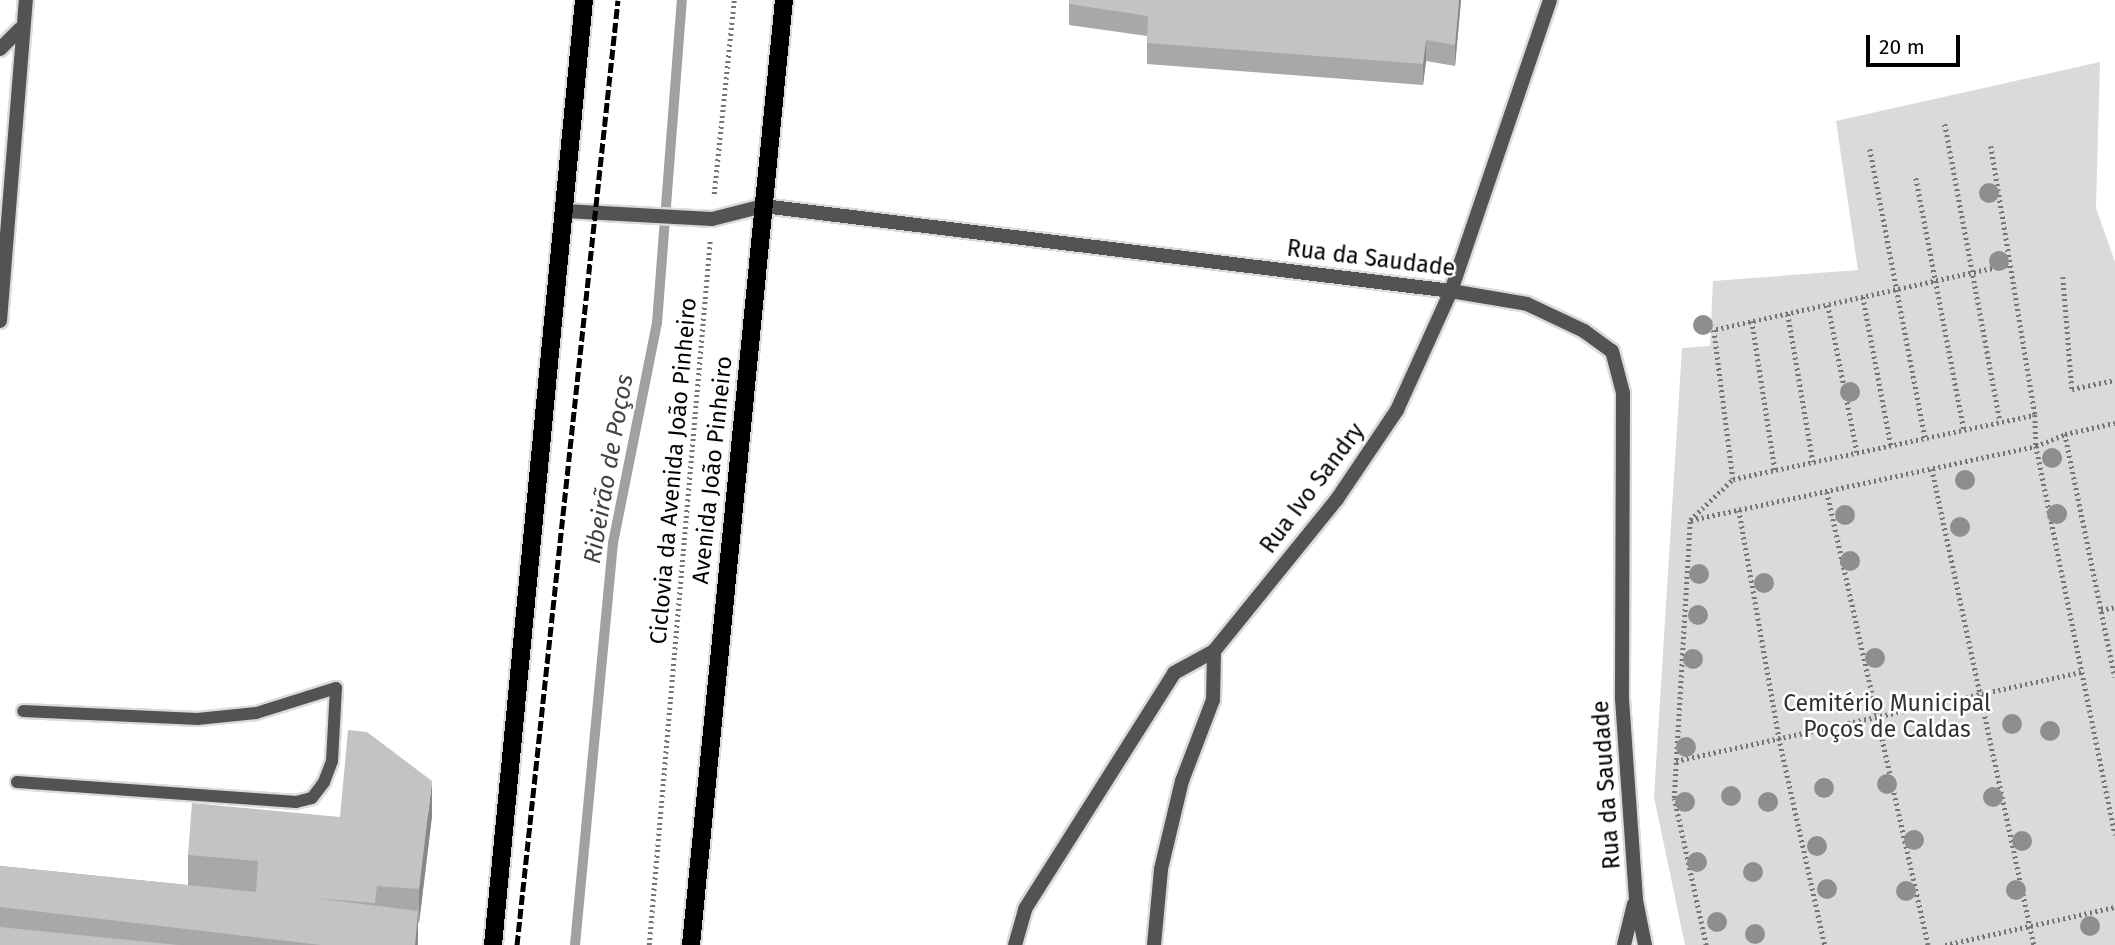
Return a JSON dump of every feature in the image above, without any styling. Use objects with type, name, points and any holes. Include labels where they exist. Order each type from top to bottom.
[{"type":"main road","points":[[493,945],[584,0]]},
{"type":"main road","name":"Avenida João Pinheiro","points":[[691,945],[784,0]]},
{"type":"street","points":[[0,321],[20,29],[26,0]]},
{"type":"street","name":"Rua Ivo Sandry","points":[[1015,945],[1025,909],[1174,673],[1214,651],[1337,499],[1397,410],[1451,290],[1549,0]]},
{"type":"street","points":[[0,49],[20,29]]},
{"type":"street","name":"Rua da Saudade","points":[[565,211],[712,219],[763,206],[1451,290],[1527,304],[1584,331],[1612,351],[1623,393],[1622,699],[1636,900],[1645,945]]},
{"type":"street","points":[[1154,945],[1161,869],[1182,781],[1213,699],[1214,651]]},
{"type":"street","name":"Rua da Saudade","points":[[1624,945],[1636,900]]},
{"type":"lane","points":[[16,782],[296,802],[312,798],[324,782],[331,761],[336,688],[256,713],[197,719],[23,711]]},
{"type":"path","name":"Ciclovia da Avenida João Pinheiro","points":[[649,945],[712,219],[734,0]]},
{"type":"path","points":[[1944,124],[2000,421]]},
{"type":"path","points":[[1992,146],[2008,265],[2035,415],[2036,446],[2115,835]]},
{"type":"path","points":[[1870,149],[1899,289],[1925,438]]},
{"type":"path","points":[[1916,178],[1938,280],[1964,429]]},
{"type":"path","points":[[1732,479],[1714,330],[2008,265]]},
{"type":"path","points":[[2063,277],[2072,388],[2115,380]]},
{"type":"path","points":[[1863,297],[1891,445]]},
{"type":"path","points":[[1828,305],[1857,452]]},
{"type":"path","points":[[1788,314],[1813,462]]},
{"type":"path","points":[[1752,321],[1775,470]]},
{"type":"path","points":[[1706,945],[1674,798],[1690,520],[1732,479],[2035,415]]},
{"type":"path","points":[[1690,520],[2036,446],[2065,434],[2115,423]]},
{"type":"path","points":[[2065,434],[2115,677]]},
{"type":"path","points":[[1932,469],[2034,945]]},
{"type":"path","points":[[1827,492],[1875,717],[1928,945]]},
{"type":"path","points":[[1739,510],[1779,738],[1825,945]]},
{"type":"path","points":[[2101,610],[2115,607]]},
{"type":"path","points":[[1676,761],[2081,672]]},
{"type":"path","points":[[1945,945],[2115,907]]},
{"type":"green space","name":"Cemitério Municipal Poços de Caldas","points":[[2100,62],[2096,208],[2115,262],[2115,945],[1685,945],[1654,797],[1682,348],[1710,346],[1713,281],[1858,270],[1836,121]]},
{"type":"building","points":[[1069,0],[1459,0],[1455,45],[1426,40],[1423,64],[1147,43],[1148,16],[1069,4]]},
{"type":"building","points":[[348,730],[367,732],[432,781],[419,889],[377,886],[375,903],[314,898],[418,911],[415,945],[321,945],[0,907],[0,866],[256,892],[258,861],[188,855],[192,803],[340,817]]},
{"type":"building","points":[[0,927],[178,945],[0,945]]},
{"type":"waterway","name":"Ribeirão de Poços","points":[[575,945],[613,543],[657,323],[682,0]]},
{"type":"railway","points":[[517,945],[618,0]]}]
